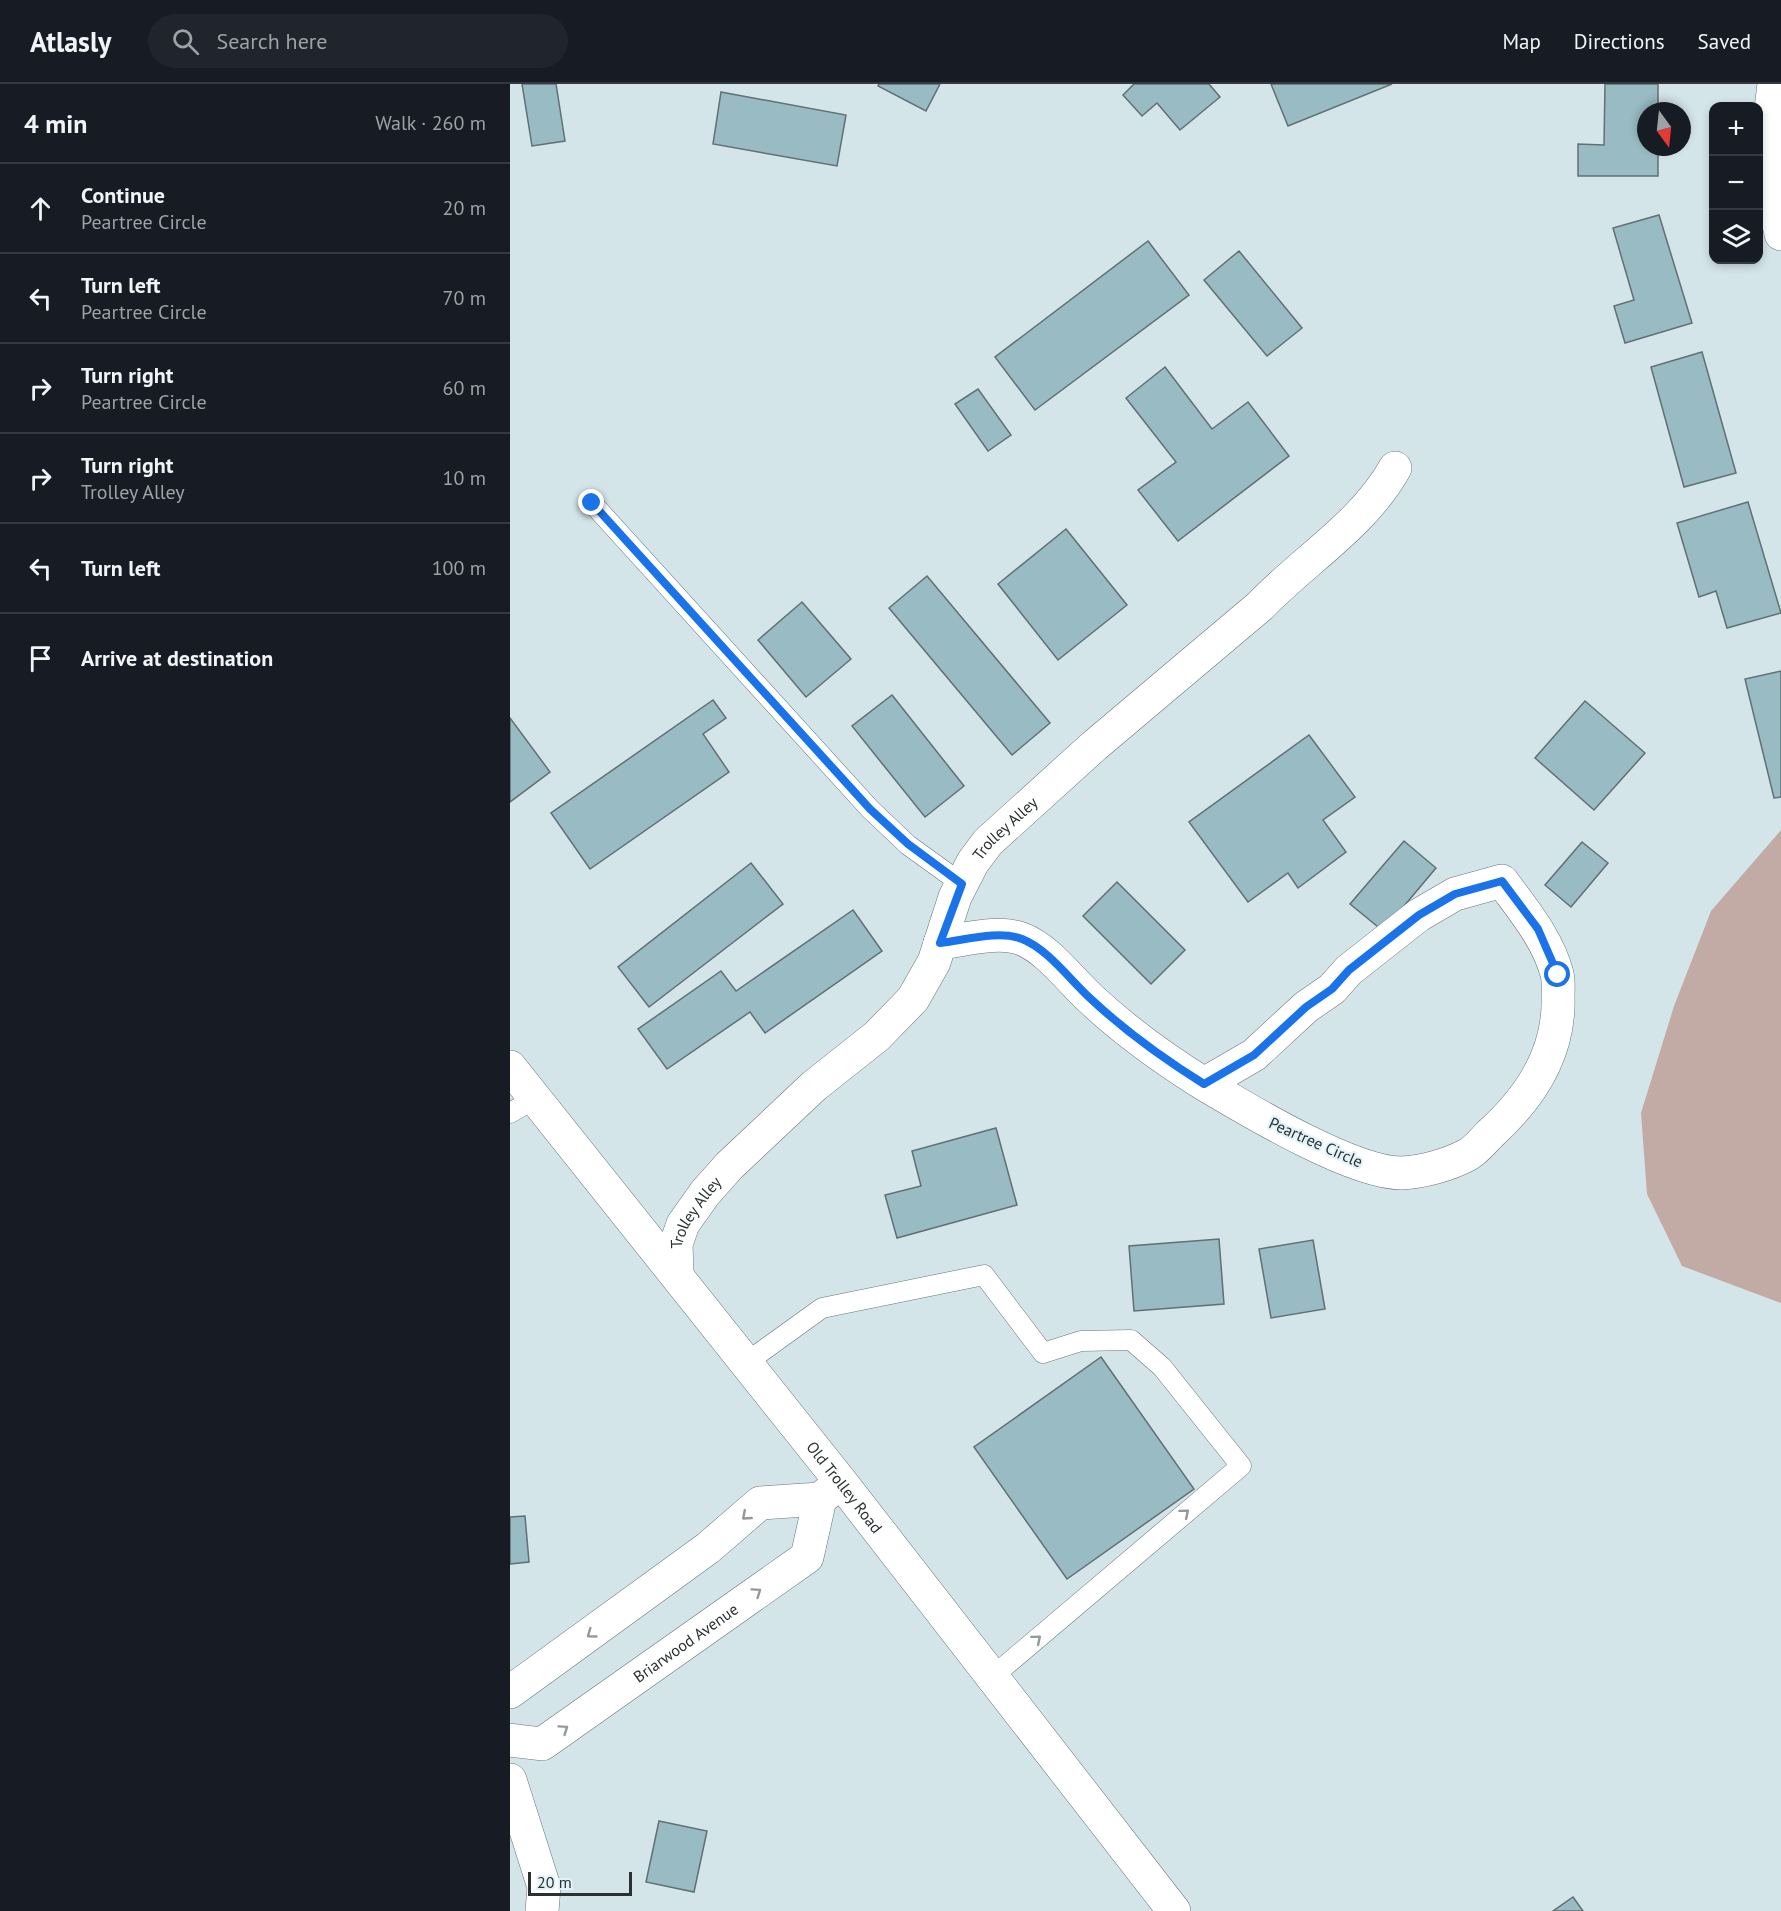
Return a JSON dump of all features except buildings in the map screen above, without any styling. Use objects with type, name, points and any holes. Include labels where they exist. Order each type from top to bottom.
[{"type":"street","points":[[1774,84],[1765,160],[1781,234]]},
{"type":"street","name":"Trolley Alley","points":[[677,1273],[676,1244],[683,1224],[705,1193],[729,1166],[814,1086],[877,1036],[913,999],[934,962],[962,884],[973,862],[1004,825],[1324,548],[1367,507],[1384,487],[1395,468]]},
{"type":"street","name":"Peartree Circle","points":[[940,943],[1007,935],[1024,939],[1062,968],[1089,997],[1124,1028],[1204,1084],[1272,1123],[1342,1156],[1400,1173],[1433,1168],[1468,1155],[1511,1115],[1544,1066],[1555,1038],[1558,975],[1538,929],[1502,881],[1455,894],[1419,915],[1349,970],[1332,989],[1306,1007],[1254,1055],[1204,1084]]},
{"type":"street","name":"Old Trolley Road","points":[[510,1067],[522,1106],[677,1273],[747,1362],[831,1491],[992,1677],[1174,1911]]},
{"type":"street","points":[[510,1692],[708,1548],[760,1503],[831,1491]]},
{"type":"street","name":"Briarwood Avenue","points":[[510,1740],[542,1744],[807,1557],[831,1491]]},
{"type":"street","points":[[510,1780],[544,1887],[542,1911]]},
{"type":"lane","points":[[592,503],[870,809],[908,844],[962,884]]},
{"type":"lane","points":[[747,1362],[822,1308],[984,1275],[1043,1353],[1081,1341],[1131,1340],[1162,1366],[1241,1466],[992,1677]]},
{"type":"shaded area","points":[[1781,830],[1781,1303],[1682,1266],[1647,1194],[1641,1113],[1674,1006],[1711,911]]},
{"type":"route","points":[[592,503],[870,809],[908,844],[962,884],[955,897],[940,943],[1007,935],[1024,939],[1062,968],[1089,997],[1124,1028],[1204,1084],[1254,1055],[1306,1007],[1332,989],[1349,970],[1419,915],[1455,894],[1502,881],[1538,929],[1558,975]]}]
